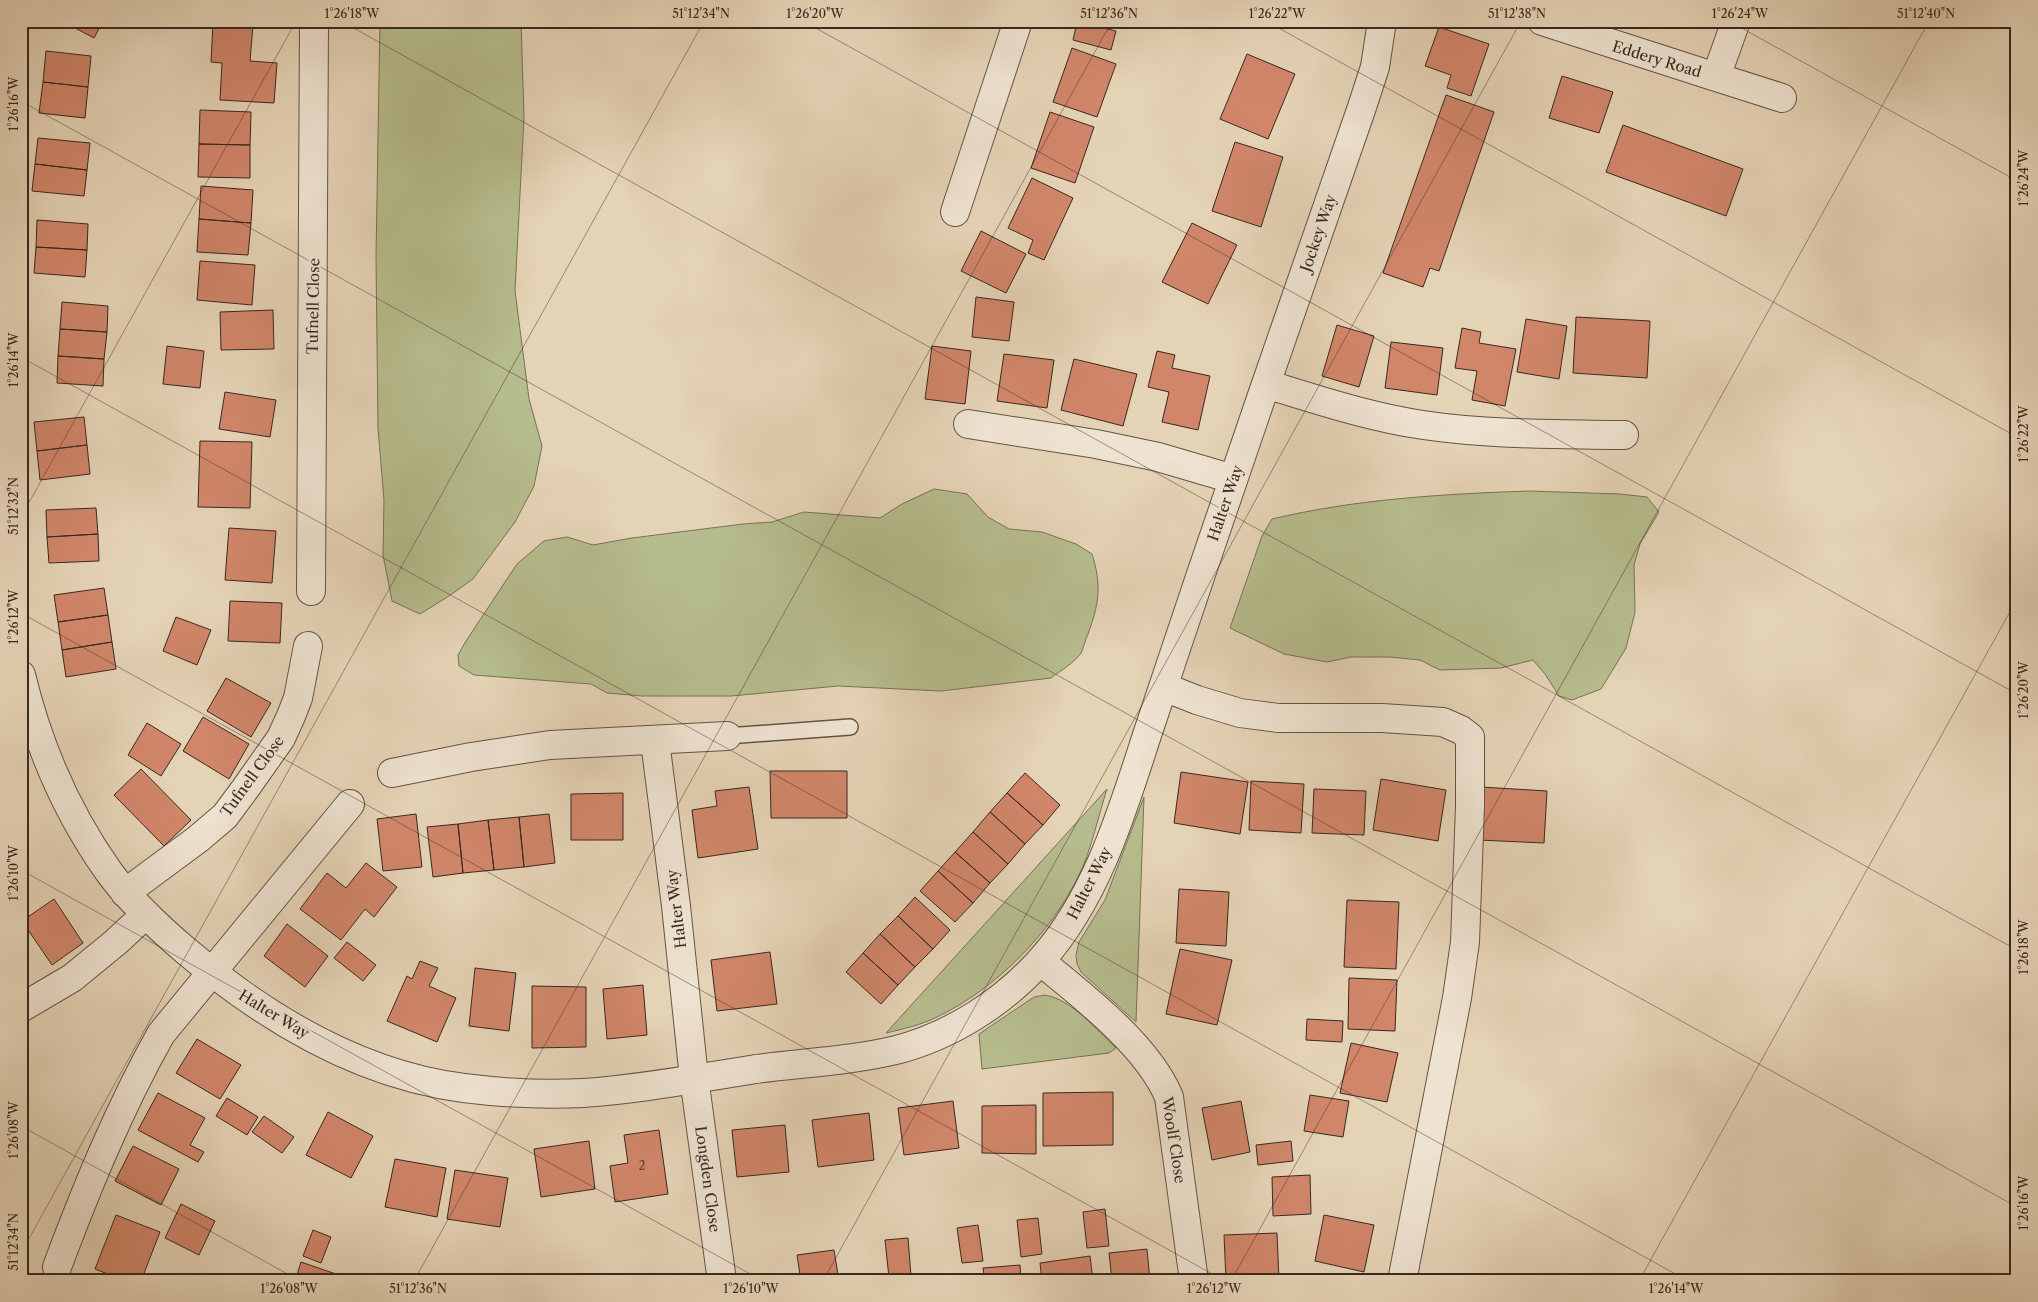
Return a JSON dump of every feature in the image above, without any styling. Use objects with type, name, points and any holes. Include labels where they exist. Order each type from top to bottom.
[{"type":"street","name":"Tufnell Close","points":[[311,591],[314,21]]},
{"type":"street","points":[[955,212],[1018,21]]},
{"type":"street","name":"Jockey Way","points":[[1245,443],[1375,67],[1382,21]]},
{"type":"street","name":"Eddery Road","points":[[1542,21],[1782,98]]},
{"type":"street","name":"Eddery Road","points":[[1716,77],[1736,21]]},
{"type":"street","points":[[1266,384],[1387,419],[1424,425],[1531,434],[1624,435]]},
{"type":"street","points":[[968,424],[1096,444],[1149,455],[1233,479]]},
{"type":"street","name":"Halter Way","points":[[21,675],[28,703],[44,750],[65,798],[87,838],[111,875],[125,892],[166,934],[212,973],[259,1008],[297,1030],[360,1060],[415,1078],[457,1087],[541,1094],[584,1093],[835,1060],[896,1050],[925,1040],[969,1019],[1018,982],[1040,961],[1075,916],[1109,844],[1164,687],[1245,443]]},
{"type":"street","name":"Tufnell Close","points":[[125,892],[225,816],[281,738],[298,698],[308,646]]},
{"type":"street","points":[[1164,687],[1197,700],[1240,713],[1278,718],[1382,718],[1443,722],[1461,730],[1470,738],[1470,806],[1465,942],[1457,998],[1402,1281]]},
{"type":"street","points":[[392,772],[471,756],[550,745],[726,736]]},
{"type":"street","name":"Halter Way","points":[[655,741],[676,906],[694,1078]]},
{"type":"street","points":[[57,1267],[87,1187],[142,1069],[162,1034],[350,804]]},
{"type":"street","points":[[21,1008],[72,978],[116,942],[146,914]]},
{"type":"street","name":"Woolf Close","points":[[1040,961],[1150,1061],[1162,1079],[1169,1097],[1194,1281]]},
{"type":"street","name":"Longden Close","points":[[694,1078],[722,1281]]},
{"type":"lane","points":[[726,736],[850,726]]},
{"type":"green space","points":[[380,21],[521,21],[524,117],[515,291],[529,399],[542,446],[534,486],[515,522],[473,579],[420,614],[392,601],[383,555],[384,500],[378,428],[376,257]]},
{"type":"green space","points":[[934,489],[967,494],[988,517],[1009,529],[1042,532],[1076,544],[1092,554],[1097,575],[1098,594],[1092,623],[1081,653],[1051,678],[941,691],[838,686],[731,696],[642,696],[607,693],[591,684],[474,675],[459,666],[458,655],[517,564],[544,541],[567,537],[593,545],[632,538],[772,522],[804,512],[880,518],[902,504]]},
{"type":"green space","points":[[1529,491],[1620,494],[1647,497],[1659,512],[1640,544],[1634,565],[1635,612],[1626,648],[1601,689],[1572,700],[1559,696],[1545,674],[1533,660],[1501,668],[1440,670],[1420,660],[1390,657],[1351,657],[1327,662],[1284,654],[1230,628],[1262,536],[1272,519],[1368,502],[1432,496]]},
{"type":"green space","points":[[1107,789],[1080,873],[1054,916],[1020,957],[1001,975],[959,1005],[925,1022],[886,1033]]},
{"type":"green space","points":[[1144,797],[1136,1022],[1081,972],[1077,964],[1076,955],[1079,942],[1105,900]]},
{"type":"green space","points":[[1045,995],[1055,998],[1074,1009],[1116,1048],[1109,1053],[982,1069],[979,1034],[1034,997]]},
{"type":"building","points":[[62,21],[103,21],[94,38]]},
{"type":"building","points":[[1077,22],[1116,31],[1111,50],[1073,40]]},
{"type":"building","points":[[213,23],[253,25],[250,61],[277,63],[274,103],[220,100],[222,63],[211,62]]},
{"type":"building","points":[[1439,27],[1489,44],[1471,96],[1447,88],[1451,75],[1425,66]]},
{"type":"building","points":[[1072,48],[1116,64],[1097,117],[1053,102]]},
{"type":"building","points":[[46,51],[91,56],[88,87],[43,82]]},
{"type":"building","points":[[1247,54],[1295,74],[1268,139],[1220,119]]},
{"type":"building","points":[[1562,76],[1613,92],[1599,133],[1549,118]]},
{"type":"building","points":[[43,82],[88,87],[85,118],[39,113]]},
{"type":"building","points":[[1446,95],[1494,112],[1439,271],[1430,268],[1423,287],[1383,273]]},
{"type":"building","points":[[200,110],[251,112],[250,145],[199,144]]},
{"type":"building","points":[[1050,112],[1094,127],[1075,183],[1031,168]]},
{"type":"building","points":[[1623,125],[1743,169],[1726,216],[1606,172]]},
{"type":"building","points":[[38,138],[90,143],[87,170],[35,164]]},
{"type":"building","points":[[1235,142],[1283,157],[1261,227],[1212,211]]},
{"type":"building","points":[[199,144],[250,145],[250,178],[198,177]]},
{"type":"building","points":[[35,164],[87,170],[84,196],[32,191]]},
{"type":"building","points":[[1032,178],[1073,198],[1044,260],[1028,253],[1033,240],[1008,228]]},
{"type":"building","points":[[201,186],[253,190],[251,223],[199,219]]},
{"type":"building","points":[[199,219],[251,223],[248,255],[197,252]]},
{"type":"building","points":[[37,220],[88,224],[87,250],[36,247]]},
{"type":"building","points":[[1192,223],[1237,245],[1208,304],[1162,282]]},
{"type":"building","points":[[981,231],[1026,254],[1006,293],[961,271]]},
{"type":"building","points":[[36,247],[87,250],[85,277],[34,273]]},
{"type":"building","points":[[200,261],[255,265],[252,305],[197,300]]},
{"type":"building","points":[[976,297],[1014,302],[1009,341],[972,337]]},
{"type":"building","points":[[62,302],[108,306],[107,332],[60,329]]},
{"type":"building","points":[[273,310],[274,349],[221,350],[220,312]]},
{"type":"building","points":[[1576,317],[1650,321],[1647,378],[1573,373]]},
{"type":"building","points":[[1526,319],[1567,326],[1559,379],[1517,372]]},
{"type":"building","points":[[1337,325],[1374,336],[1359,387],[1322,376]]},
{"type":"building","points":[[1462,328],[1481,332],[1479,343],[1516,349],[1505,406],[1472,400],[1477,371],[1455,368]]},
{"type":"building","points":[[60,329],[107,332],[104,359],[58,356]]},
{"type":"building","points":[[1391,342],[1443,348],[1437,395],[1385,388]]},
{"type":"building","points":[[167,346],[204,351],[200,388],[163,384]]},
{"type":"building","points":[[932,346],[971,351],[965,404],[925,399]]},
{"type":"building","points":[[1157,351],[1175,355],[1172,368],[1210,376],[1198,430],[1162,422],[1169,392],[1148,387]]},
{"type":"building","points":[[1004,354],[1054,360],[1047,408],[997,401]]},
{"type":"building","points":[[58,356],[104,359],[103,386],[57,383]]},
{"type":"building","points":[[1074,359],[1137,374],[1123,426],[1061,410]]},
{"type":"building","points":[[225,392],[276,400],[270,437],[219,429]]},
{"type":"building","points":[[84,417],[87,445],[37,451],[34,422]]},
{"type":"building","points":[[200,441],[252,442],[250,508],[198,507]]},
{"type":"building","points":[[87,445],[90,474],[40,480],[37,451]]},
{"type":"building","points":[[96,508],[98,534],[47,537],[46,510]]},
{"type":"building","points":[[229,528],[276,531],[272,583],[225,580]]},
{"type":"building","points":[[98,534],[99,561],[49,563],[47,537]]},
{"type":"building","points":[[104,588],[108,615],[58,622],[54,595]]},
{"type":"building","points":[[230,601],[282,603],[280,643],[228,641]]},
{"type":"building","points":[[108,615],[112,642],[62,650],[58,622]]},
{"type":"building","points":[[176,617],[211,630],[197,665],[163,651]]},
{"type":"building","points":[[112,642],[116,669],[66,677],[62,650]]},
{"type":"building","points":[[226,678],[271,703],[251,737],[207,711]]},
{"type":"building","points":[[203,717],[249,744],[229,779],[183,751]]},
{"type":"building","points":[[147,723],[181,744],[161,776],[128,755]]},
{"type":"building","points":[[141,769],[191,820],[164,846],[114,795]]},
{"type":"building","points":[[770,771],[847,771],[847,818],[771,818]]},
{"type":"building","points":[[1181,772],[1248,782],[1240,834],[1174,823]]},
{"type":"building","points":[[1025,773],[1060,805],[1043,825],[1007,793]]},
{"type":"building","points":[[1381,779],[1446,790],[1438,841],[1373,830]]},
{"type":"building","points":[[1251,781],[1304,784],[1301,833],[1249,830]]},
{"type":"building","points":[[749,787],[758,849],[698,858],[692,810],[717,806],[715,791]]},
{"type":"building","points":[[1481,787],[1547,791],[1544,843],[1478,840]]},
{"type":"building","points":[[1314,789],[1366,791],[1364,835],[1312,833]]},
{"type":"building","points":[[623,793],[623,840],[571,840],[571,794]]},
{"type":"building","points":[[1007,793],[1043,825],[1025,844],[990,812]]},
{"type":"building","points":[[990,812],[1025,844],[1008,864],[973,832]]},
{"type":"building","points":[[416,814],[422,867],[383,871],[377,819]]},
{"type":"building","points":[[549,814],[555,863],[524,867],[519,817]]},
{"type":"building","points":[[519,817],[524,867],[494,870],[488,820]]},
{"type":"building","points":[[488,820],[494,870],[463,873],[458,824]]},
{"type":"building","points":[[458,824],[463,873],[433,877],[427,827]]},
{"type":"building","points":[[973,832],[1008,864],[990,883],[955,852]]},
{"type":"building","points":[[955,852],[990,883],[973,903],[938,871]]},
{"type":"building","points":[[366,863],[397,887],[374,917],[365,909],[341,940],[300,909],[327,873],[346,888]]},
{"type":"building","points":[[938,871],[973,903],[955,922],[920,891]]},
{"type":"building","points":[[1179,889],[1229,892],[1226,946],[1176,943]]},
{"type":"building","points":[[915,897],[950,930],[933,949],[898,916]]},
{"type":"building","points":[[54,899],[83,943],[52,965],[22,921]]},
{"type":"building","points":[[1347,900],[1399,902],[1396,969],[1344,967]]},
{"type":"building","points":[[898,916],[933,949],[915,967],[880,934]]},
{"type":"building","points":[[287,924],[328,956],[305,987],[264,956]]},
{"type":"building","points":[[880,934],[915,967],[898,985],[863,953]]},
{"type":"building","points":[[347,942],[376,965],[363,981],[334,958]]},
{"type":"building","points":[[1180,949],[1232,960],[1217,1025],[1166,1014]]},
{"type":"building","points":[[770,952],[777,1004],[717,1011],[711,960]]},
{"type":"building","points":[[863,953],[898,985],[881,1004],[846,972]]},
{"type":"building","points":[[420,961],[438,968],[429,986],[456,998],[437,1042],[387,1021],[407,976],[412,979]]},
{"type":"building","points":[[475,968],[516,973],[509,1031],[469,1026]]},
{"type":"building","points":[[1349,978],[1397,980],[1395,1031],[1348,1029]]},
{"type":"building","points":[[643,985],[647,1035],[607,1039],[603,989]]},
{"type":"building","points":[[532,986],[586,987],[586,1047],[532,1048]]},
{"type":"building","points":[[1307,1019],[1343,1021],[1342,1042],[1306,1040]]},
{"type":"building","points":[[197,1039],[241,1065],[220,1099],[176,1073]]},
{"type":"building","points":[[1351,1043],[1398,1053],[1387,1102],[1340,1093]]},
{"type":"building","points":[[1113,1092],[1113,1145],[1043,1146],[1043,1093]]},
{"type":"building","points":[[158,1093],[205,1118],[190,1145],[204,1152],[198,1162],[138,1130]]},
{"type":"building","points":[[1310,1095],[1349,1101],[1343,1137],[1304,1131]]},
{"type":"building","points":[[227,1098],[258,1117],[247,1135],[216,1116]]},
{"type":"building","points":[[953,1101],[959,1148],[904,1155],[898,1108]]},
{"type":"building","points":[[1241,1101],[1250,1152],[1212,1160],[1202,1108]]},
{"type":"building","points":[[1036,1105],[1036,1154],[982,1153],[982,1106]]},
{"type":"building","points":[[328,1112],[373,1136],[351,1178],[306,1155]]},
{"type":"building","points":[[869,1113],[874,1160],[818,1167],[812,1120]]},
{"type":"building","points":[[264,1116],[294,1137],[282,1153],[252,1132]]},
{"type":"building","points":[[785,1125],[789,1172],[737,1177],[732,1130]]},
{"type":"building","points":[[659,1130],[668,1194],[615,1202],[610,1166],[628,1163],[624,1135]]},
{"type":"building","points":[[589,1141],[595,1189],[541,1197],[534,1149]]},
{"type":"building","points":[[1291,1141],[1293,1161],[1258,1165],[1256,1145]]},
{"type":"building","points":[[133,1146],[179,1169],[161,1205],[115,1181]]},
{"type":"building","points":[[395,1159],[446,1168],[437,1217],[385,1207]]},
{"type":"building","points":[[455,1170],[508,1178],[500,1227],[447,1219]]},
{"type":"building","points":[[1310,1175],[1311,1214],[1273,1216],[1272,1177]]},
{"type":"building","points":[[181,1204],[215,1221],[199,1255],[165,1238]]},
{"type":"building","points":[[1105,1209],[1109,1246],[1087,1248],[1083,1212]]},
{"type":"building","points":[[116,1215],[160,1232],[141,1281],[125,1281],[95,1269]]},
{"type":"building","points":[[1324,1215],[1374,1225],[1364,1272],[1315,1261]]},
{"type":"building","points":[[1038,1218],[1042,1254],[1021,1257],[1017,1220]]},
{"type":"building","points":[[978,1225],[983,1261],[962,1263],[957,1228]]},
{"type":"building","points":[[313,1230],[331,1237],[321,1263],[303,1256]]},
{"type":"building","points":[[1277,1233],[1279,1280],[1226,1281],[1224,1235]]},
{"type":"building","points":[[908,1238],[911,1276],[889,1278],[885,1240]]},
{"type":"building","points":[[1147,1249],[1150,1281],[1112,1281],[1109,1253]]},
{"type":"building","points":[[834,1250],[839,1281],[801,1281],[797,1255]]},
{"type":"building","points":[[1090,1256],[1093,1281],[1042,1281],[1040,1263]]},
{"type":"building","points":[[301,1262],[336,1274],[333,1281],[295,1281]]},
{"type":"building","points":[[1020,1265],[1021,1281],[985,1281],[983,1268]]},
{"type":"building","points":[[642,1277],[643,1281],[621,1281],[621,1280]]}]
